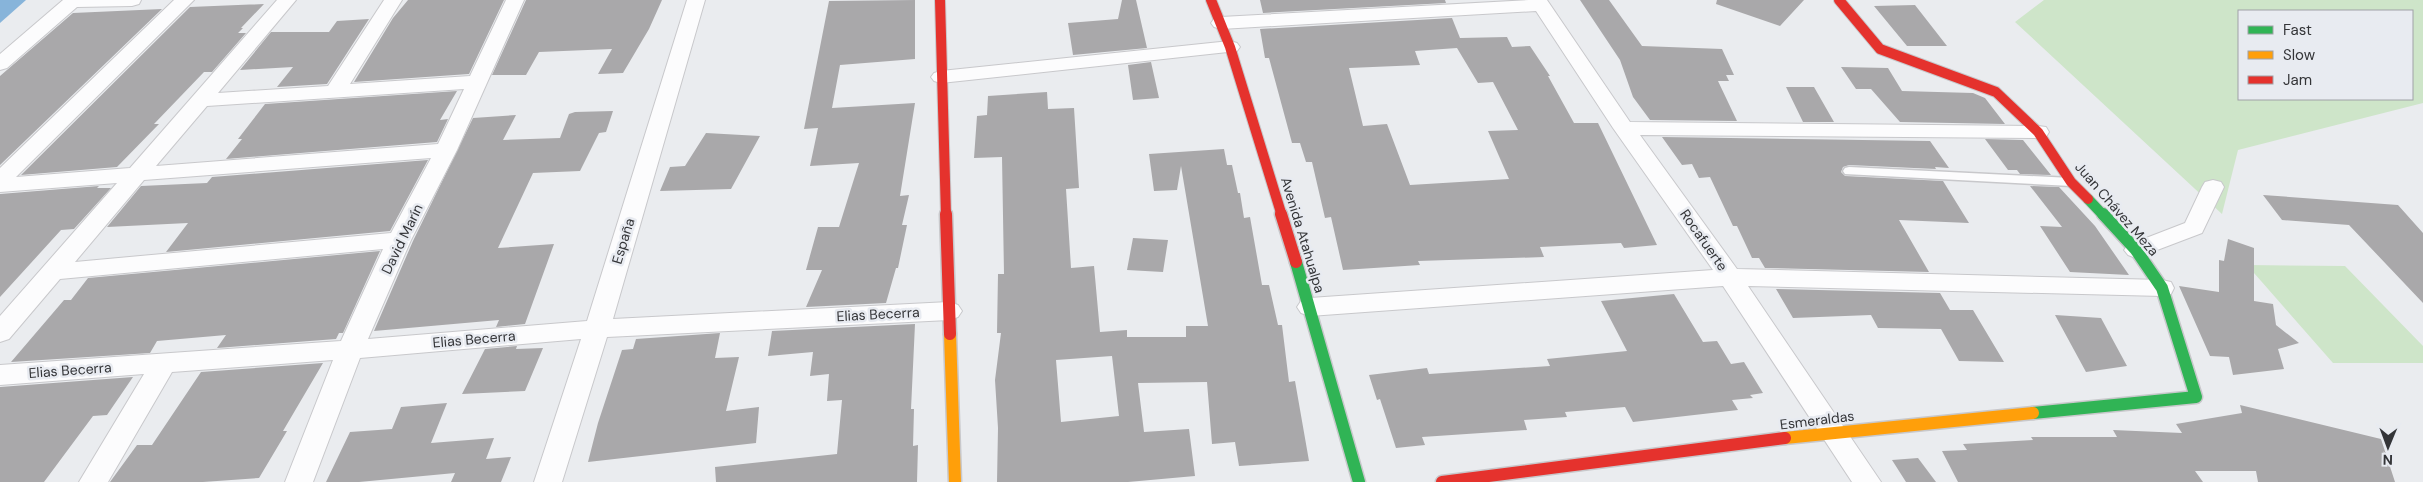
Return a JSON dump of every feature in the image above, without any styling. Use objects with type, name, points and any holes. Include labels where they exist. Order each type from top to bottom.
[{"type":"main road","points":[[940,0],[955,482]]},
{"type":"main road","name":"Avenida Atahualpa","points":[[1212,0],[1230,47],[1310,307],[1359,482]]},
{"type":"main road","name":"Juan Chávez Meza","points":[[1839,0],[1880,48],[1996,92],[2038,132],[2071,182],[2136,250],[2162,288],[2196,397]]},
{"type":"main road","name":"Esmeraldas","points":[[1442,482],[1835,432],[2196,397]]},
{"type":"street","points":[[0,64],[73,1],[132,0]]},
{"type":"street","points":[[0,180],[185,0]]},
{"type":"street","points":[[0,333],[287,0]]},
{"type":"street","points":[[336,90],[393,0]]},
{"type":"street","name":"David Marín","points":[[299,482],[350,350],[399,240],[446,150],[515,0]]},
{"type":"street","name":"España","points":[[548,482],[597,329],[696,0]]},
{"type":"street","points":[[1221,23],[1540,2]]},
{"type":"street","name":"Rocafuerte","points":[[1540,2],[1624,128],[1730,277],[1867,482]]},
{"type":"street","points":[[941,77],[1230,47]]},
{"type":"street","points":[[200,100],[478,82]]},
{"type":"street","points":[[1624,128],[2038,132]]},
{"type":"street","points":[[0,185],[446,150]]},
{"type":"street","points":[[2136,250],[2194,228],[2213,187]]},
{"type":"street","points":[[53,272],[399,240]]},
{"type":"street","points":[[1310,307],[1730,277],[2162,288]]},
{"type":"street","name":"Elias Becerra","points":[[0,375],[350,350],[597,329],[949,311]]},
{"type":"street","points":[[93,482],[164,363]]},
{"type":"lane","points":[[1849,171],[2071,182]]},
{"type":"green space","points":[[2044,0],[2423,0],[2423,103],[2238,150],[2222,214],[2015,22]]},
{"type":"green space","points":[[2247,265],[2345,266],[2423,346],[2423,363],[2333,363]]},
{"type":"water","points":[[0,0],[26,0],[0,23]]},
{"type":"building","points":[[408,0],[504,0],[469,74],[354,82],[393,18]]},
{"type":"building","points":[[526,0],[662,0],[649,29],[623,73],[598,74],[612,49],[539,52],[526,75],[492,75]]},
{"type":"building","points":[[915,0],[915,59],[840,65],[832,108],[915,103],[900,196],[909,195],[902,225],[907,225],[898,268],[896,268],[886,303],[806,307],[822,270],[806,270],[818,227],[839,227],[859,163],[810,166],[818,128],[804,129],[829,1]]},
{"type":"building","points":[[1122,0],[1136,0],[1147,48],[1073,55],[1068,23],[1118,19]]},
{"type":"building","points":[[1260,0],[1445,0],[1446,3],[1263,13]]},
{"type":"building","points":[[1580,0],[1609,0],[1642,46],[1722,49],[1734,75],[1726,75],[1729,81],[1718,81],[1737,121],[1650,120],[1633,97],[1620,60]]},
{"type":"building","points":[[1717,0],[1804,0],[1780,26],[1716,4]]},
{"type":"building","points":[[264,4],[241,28],[243,28],[238,33],[246,33],[212,72],[204,72],[154,124],[159,124],[117,167],[21,175],[190,7]]},
{"type":"building","points":[[1915,5],[1947,46],[1907,46],[1874,6]]},
{"type":"building","points":[[162,9],[0,165],[0,76],[73,13]]},
{"type":"building","points":[[1452,18],[1460,38],[1507,37],[1512,47],[1530,46],[1550,76],[1548,76],[1574,123],[1598,123],[1657,245],[1624,248],[1621,243],[1540,247],[1544,257],[1418,261],[1420,265],[1343,270],[1331,217],[1325,218],[1312,162],[1306,162],[1300,143],[1292,143],[1269,58],[1265,58],[1260,29]],"holes":[[[1457,48],[1478,83],[1493,82],[1518,130],[1488,131],[1509,179],[1410,185],[1387,124],[1363,126],[1349,68],[1420,65],[1415,51]]]},
{"type":"building","points":[[369,19],[327,84],[277,87],[293,67],[240,70],[271,32],[329,32],[337,21]]},
{"type":"building","points":[[1151,62],[1159,98],[1133,100],[1128,65]]},
{"type":"building","points":[[1841,67],[1888,68],[1902,91],[1973,93],[1985,98],[2005,124],[1900,122],[1871,89],[1856,89]]},
{"type":"building","points":[[1786,87],[1814,87],[1834,122],[1803,122]]},
{"type":"building","points":[[457,91],[440,120],[448,119],[437,142],[226,159],[242,139],[238,139],[265,104]]},
{"type":"building","points":[[1047,92],[1048,109],[1074,108],[1079,188],[1066,189],[1071,268],[1094,266],[1100,332],[1127,330],[1127,337],[1186,337],[1186,326],[1208,326],[1181,166],[1177,190],[1154,191],[1149,154],[1224,149],[1227,165],[1232,165],[1238,193],[1240,193],[1244,218],[1250,217],[1262,285],[1269,285],[1278,325],[1282,325],[1289,382],[1295,381],[1309,461],[1239,466],[1235,442],[1212,444],[1207,382],[1138,383],[1144,432],[1189,429],[1195,476],[1128,482],[997,482],[998,428],[995,380],[1001,333],[997,333],[998,274],[1004,274],[1002,157],[974,158],[977,116],[987,115],[988,96]],"holes":[[[1112,356],[1119,416],[1061,422],[1056,360]]]},
{"type":"building","points":[[613,111],[606,132],[599,133],[580,171],[533,173],[498,248],[554,244],[525,324],[496,327],[499,320],[374,331],[413,241],[473,118],[516,115],[503,140],[560,138],[569,114],[575,112]]},
{"type":"building","points":[[706,133],[760,136],[731,189],[660,191],[670,167],[685,166]]},
{"type":"building","points":[[1662,137],[1930,141],[1949,168],[1849,165],[1843,167],[1841,172],[1845,176],[1943,181],[1969,223],[1899,220],[1929,272],[1765,268],[1759,258],[1752,258],[1737,226],[1733,226],[1710,177],[1699,178],[1692,164],[1682,165]]},
{"type":"building","points":[[1985,139],[2023,140],[2051,175],[2020,174],[2017,170],[2008,170]]},
{"type":"building","points":[[428,160],[390,231],[166,252],[188,223],[107,227],[141,186],[207,183],[212,177]]},
{"type":"building","points":[[99,186],[97,188],[111,188],[74,229],[61,230],[0,297],[0,194]]},
{"type":"building","points":[[2030,186],[2059,187],[2095,226],[2129,275],[2070,272],[2040,226],[2062,227]]},
{"type":"building","points":[[2263,195],[2398,205],[2423,233],[2423,303],[2349,225],[2282,220]]},
{"type":"building","points":[[1133,238],[1168,240],[1163,272],[1127,270]]},
{"type":"building","points":[[2228,239],[2254,248],[2254,301],[2273,304],[2276,325],[2299,343],[2278,349],[2284,369],[2233,375],[2229,357],[2210,356],[2179,286],[2219,292],[2219,260],[2224,261]]},
{"type":"building","points":[[380,251],[343,333],[339,333],[336,339],[217,348],[226,335],[157,341],[150,353],[11,362],[64,300],[71,300],[88,278]]},
{"type":"building","points":[[1776,289],[1940,293],[1950,310],[1973,310],[2004,362],[1959,361],[1941,329],[1878,328],[1871,315],[1793,318]]},
{"type":"building","points":[[1674,294],[1703,342],[1717,341],[1731,364],[1744,362],[1763,393],[1750,395],[1753,398],[1732,400],[1738,410],[1633,422],[1625,407],[1565,412],[1567,417],[1524,420],[1527,430],[1422,437],[1425,445],[1396,448],[1380,399],[1377,400],[1369,375],[1427,368],[1429,374],[1550,366],[1547,359],[1627,351],[1601,301]]},
{"type":"building","points":[[2055,315],[2101,318],[2127,366],[2086,372]]},
{"type":"building","points":[[915,324],[911,409],[914,409],[913,446],[918,445],[917,482],[716,482],[715,467],[837,454],[842,400],[827,401],[829,374],[810,376],[813,352],[768,356],[772,331]]},
{"type":"building","points":[[720,333],[715,358],[739,357],[726,411],[759,407],[756,443],[588,462],[598,423],[622,350],[633,349],[636,339]]},
{"type":"building","points":[[517,346],[516,349],[543,348],[525,391],[462,394],[485,349]]},
{"type":"building","points":[[323,363],[283,431],[287,431],[259,478],[203,482],[110,482],[137,445],[152,445],[201,372]]},
{"type":"building","points":[[133,377],[107,415],[93,416],[44,482],[0,482],[0,387]]},
{"type":"building","points":[[447,403],[431,443],[494,438],[486,459],[511,457],[501,482],[451,482],[455,473],[359,482],[326,482],[350,432],[392,429],[401,407]]},
{"type":"building","points":[[2240,405],[2381,439],[2395,482],[2258,482],[2256,471],[2195,471],[2203,482],[1958,482],[1942,451],[1967,450],[1963,444],[2033,440],[2031,437],[2117,437],[2113,430],[2182,433],[2176,424],[2242,413]]},
{"type":"building","points":[[1918,458],[1936,482],[1906,482],[1892,460]]},
{"type":"traffic: fast","points":[[2033,413],[2196,397],[2162,288],[2136,250],[2088,199]]},
{"type":"traffic: fast","points":[[1296,262],[1359,482]]},
{"type":"traffic: slow","points":[[950,334],[955,482]]},
{"type":"traffic: slow","points":[[1785,438],[2033,413]]},
{"type":"traffic: jam","points":[[940,0],[940,60],[950,334]]},
{"type":"traffic: jam","points":[[1211,0],[1230,47],[1296,262]]},
{"type":"traffic: jam","points":[[1839,0],[1880,49],[1996,92],[2038,132],[2071,182],[2088,199]]},
{"type":"traffic: jam","points":[[1442,482],[1785,438]]}]
